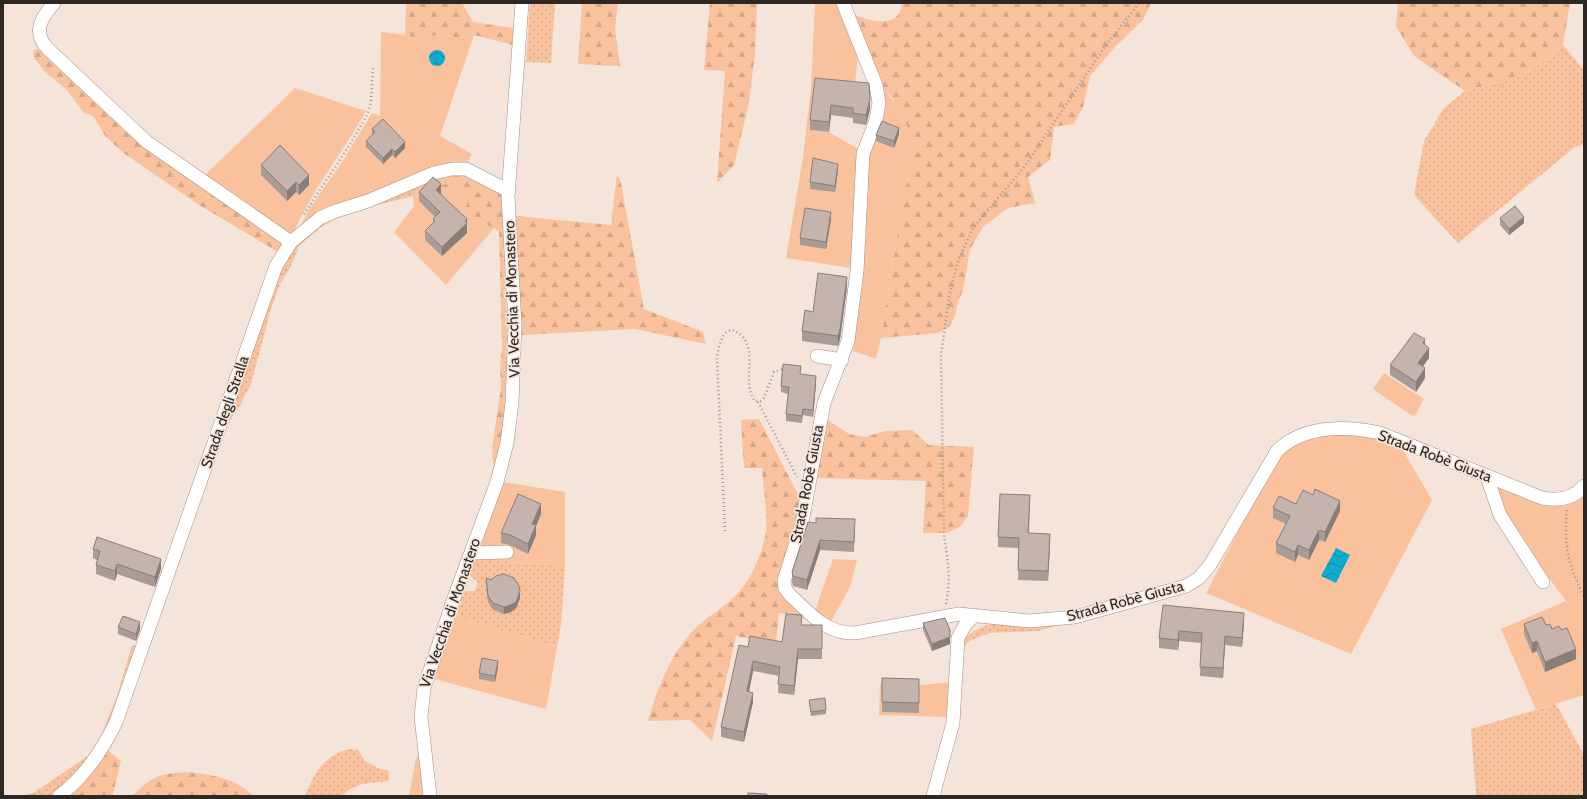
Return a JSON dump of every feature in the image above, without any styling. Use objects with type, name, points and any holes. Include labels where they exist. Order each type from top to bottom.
[{"type":"street","points":[[54,3],[43,17],[39,28],[40,38],[48,49],[147,142],[291,242]]},
{"type":"street","name":"Via Vecchia di Monastero","points":[[430,796],[421,717],[423,693],[431,665],[502,462],[512,403],[515,325],[509,191],[522,3]]},
{"type":"street","name":"Strada Robè Giusta","points":[[843,3],[876,85],[879,104],[876,120],[863,154],[856,281],[848,341],[842,360],[824,403],[802,523],[784,585],[788,592],[810,613],[830,629],[843,633],[863,632],[959,614],[1029,621],[1066,618],[1162,594],[1194,582],[1210,565],[1265,469],[1277,451],[1295,439],[1312,433],[1342,428],[1380,433],[1542,498],[1568,498]]},
{"type":"street","name":"Strada degli Stralla","points":[[59,796],[87,770],[104,747],[116,722],[276,266],[291,242],[313,222],[328,214],[368,202],[438,172],[466,169],[509,191]]},
{"type":"street","points":[[817,356],[842,360]]},
{"type":"street","points":[[1487,477],[1500,515],[1543,582]]},
{"type":"street","points":[[1568,498],[1584,486]]},
{"type":"street","points":[[471,553],[507,552]]},
{"type":"street","points":[[933,796],[953,722],[958,638],[965,625],[975,615]]},
{"type":"path","points":[[943,616],[948,595],[947,553],[944,537],[941,355],[948,297],[958,261],[973,228],[1025,166],[1104,48],[1139,3]]},
{"type":"path","points":[[301,221],[306,209],[349,146],[367,114],[371,103],[372,68]]},
{"type":"path","points":[[725,531],[717,359],[718,344],[726,333],[737,332],[747,344],[750,390],[753,398],[758,402],[807,495]]},
{"type":"path","points":[[758,402],[767,393],[774,372],[782,368],[788,368]]},
{"type":"path","points":[[1568,498],[1565,524],[1569,562],[1584,597]]},
{"type":"green space","points":[[406,3],[462,3],[473,22],[514,28],[513,45],[474,35],[458,38],[447,35],[435,35],[422,40],[405,35]]},
{"type":"green space","points":[[530,3],[555,3],[551,63],[526,62]]},
{"type":"green space","points":[[582,3],[618,3],[615,28],[620,66],[578,64]]},
{"type":"green space","points":[[710,3],[757,3],[755,53],[749,103],[734,165],[717,183],[725,71],[704,70]]},
{"type":"green space","points":[[815,3],[837,3],[858,56],[854,92],[810,130],[829,132],[858,149],[851,268],[786,258],[803,157],[811,87]]},
{"type":"green space","points":[[902,3],[1151,3],[1143,20],[1115,47],[1090,76],[1083,107],[1074,124],[1054,127],[1050,160],[1028,177],[1035,203],[1008,208],[983,227],[970,249],[963,291],[958,301],[955,316],[949,327],[938,333],[881,338],[903,194],[912,169],[893,99],[884,89],[855,15],[869,20],[891,20],[896,17],[900,11]]},
{"type":"green space","points":[[1398,3],[1570,3],[1563,45],[1533,70],[1504,81],[1465,91],[1414,56],[1396,26]]},
{"type":"green space","points":[[381,32],[405,35],[422,40],[435,35],[447,35],[458,38],[474,35],[440,136],[472,154],[465,166],[299,230],[308,211],[344,159],[372,113],[380,116]]},
{"type":"green space","points":[[1563,45],[1584,70],[1584,144],[1575,147],[1458,243],[1414,195],[1424,141],[1444,108],[1465,91],[1504,81],[1533,70]]},
{"type":"green space","points":[[35,49],[43,50],[124,125],[286,242],[278,252],[199,205],[125,154],[106,137],[93,116],[84,113],[67,90],[46,73],[35,59],[33,52]]},
{"type":"green space","points":[[295,88],[366,111],[317,188],[292,236],[202,178]]},
{"type":"green space","points":[[884,89],[899,109],[906,123],[911,137],[913,153],[912,169],[903,194],[881,338],[876,359],[853,351],[862,289],[867,179],[870,156],[885,97]]},
{"type":"green space","points":[[457,171],[441,188],[433,180],[428,181],[413,196],[346,213],[321,227],[299,246],[291,266],[280,284],[271,309],[251,384],[237,411],[225,427],[279,269],[289,252],[298,241],[308,231],[325,219],[366,205],[433,177]]},
{"type":"green space","points":[[457,171],[499,191],[502,197],[508,344],[504,420],[494,473],[492,449],[501,387],[500,366],[502,348],[499,231],[465,215],[467,198],[441,188]]},
{"type":"green space","points":[[617,174],[621,183],[644,309],[703,332],[706,344],[635,329],[522,335],[516,216],[611,225]]},
{"type":"green space","points":[[428,181],[441,188],[463,189],[467,198],[465,215],[494,228],[446,285],[394,232],[414,206],[413,196]]},
{"type":"green space","points":[[1384,373],[1424,399],[1414,417],[1373,389]]},
{"type":"green space","points":[[759,419],[800,498],[780,591],[783,597],[805,616],[779,613],[776,644],[736,636],[712,741],[690,720],[648,721],[664,676],[675,655],[689,635],[699,625],[737,594],[743,587],[757,563],[766,531],[762,468],[744,468],[741,420]]},
{"type":"green space","points":[[826,419],[849,434],[864,437],[886,431],[912,430],[929,445],[974,447],[968,516],[960,527],[947,533],[923,533],[926,481],[815,478]]},
{"type":"green space","points":[[1347,434],[1379,439],[1401,447],[1432,500],[1351,654],[1206,593],[1265,480],[1284,452],[1299,443],[1316,437]]},
{"type":"green space","points":[[503,482],[565,492],[565,566],[475,560]]},
{"type":"green space","points":[[1495,485],[1538,502],[1582,496],[1584,499],[1584,695],[1536,710],[1501,629],[1566,601],[1534,558],[1504,511]]},
{"type":"green space","points":[[833,559],[857,560],[850,587],[830,623],[815,611]]},
{"type":"green space","points":[[475,560],[565,566],[561,624],[557,647],[454,615],[463,591],[475,591],[478,582],[469,575]]},
{"type":"green space","points":[[454,615],[557,647],[546,709],[431,678]]},
{"type":"green space","points":[[1067,623],[1038,631],[989,633],[969,641],[959,652],[961,644],[967,636],[990,624]]},
{"type":"green space","points":[[132,645],[138,647],[118,703],[95,751],[117,696]]},
{"type":"green space","points":[[951,682],[950,717],[879,715],[880,684],[922,685]]},
{"type":"green space","points":[[1556,704],[1584,755],[1584,796],[1476,796],[1471,729]]},
{"type":"green space","points":[[106,749],[121,761],[113,794],[115,796],[66,796]]},
{"type":"green space","points":[[350,749],[358,750],[365,761],[378,768],[389,771],[389,781],[363,784],[352,788],[342,796],[305,796],[312,780],[321,766],[333,756]]},
{"type":"green space","points":[[95,751],[59,791],[52,796],[23,796],[35,792]]},
{"type":"green space","points":[[418,756],[421,758],[424,796],[409,796],[416,758]]},
{"type":"green space","points":[[185,772],[212,775],[230,781],[246,790],[253,796],[130,796],[152,779],[170,773]]},
{"type":"water","points":[[437,50],[443,52],[445,58],[443,64],[437,66],[431,64],[429,58],[431,52]]},
{"type":"water","points":[[1336,548],[1350,555],[1336,583],[1321,576]]},
{"type":"building","points":[[815,78],[869,83],[870,99],[866,115],[853,113],[853,108],[831,105],[829,122],[810,120]]},
{"type":"building","points":[[383,119],[405,142],[395,152],[392,149],[383,158],[366,141],[375,132],[372,129]]},
{"type":"building","points":[[882,121],[899,128],[894,141],[876,135]]},
{"type":"building","points":[[280,145],[309,175],[299,185],[296,182],[287,191],[261,165]]},
{"type":"building","points":[[813,158],[838,164],[835,186],[810,182]]},
{"type":"building","points":[[433,177],[441,184],[436,190],[467,219],[465,221],[467,223],[442,247],[425,231],[435,221],[433,219],[440,212],[419,192]]},
{"type":"building","points":[[1515,206],[1524,217],[1509,229],[1500,218]]},
{"type":"building","points":[[805,208],[831,212],[826,242],[800,238]]},
{"type":"building","points":[[818,273],[847,277],[838,336],[802,331],[805,310],[813,312]]},
{"type":"building","points":[[1414,333],[1425,339],[1423,343],[1429,348],[1418,363],[1425,368],[1416,382],[1390,365]]},
{"type":"building","points":[[783,364],[801,366],[800,374],[816,376],[813,410],[803,409],[802,416],[786,414],[789,387],[781,386]]},
{"type":"building","points":[[1315,489],[1340,501],[1325,532],[1319,530],[1309,550],[1298,545],[1295,552],[1276,543],[1290,516],[1273,508],[1279,496],[1296,504],[1303,490],[1313,495]]},
{"type":"building","points":[[518,494],[541,504],[532,524],[536,525],[528,544],[510,535],[501,533]]},
{"type":"building","points":[[1000,494],[1030,495],[1028,533],[1050,534],[1048,571],[1018,570],[1019,538],[998,537]]},
{"type":"building","points":[[816,518],[855,519],[854,542],[820,540],[807,580],[793,576],[792,572],[808,522],[816,523]]},
{"type":"building","points":[[97,537],[161,559],[155,577],[117,564],[115,571],[96,565],[100,551],[93,549]]},
{"type":"building","points":[[504,574],[514,578],[520,591],[516,602],[504,607],[493,603],[488,596],[486,578],[491,580],[496,576]]},
{"type":"building","points":[[1163,605],[1244,613],[1242,638],[1225,636],[1223,668],[1200,667],[1202,633],[1179,631],[1178,640],[1159,638]]},
{"type":"building","points":[[786,614],[802,615],[801,625],[822,625],[822,649],[798,649],[794,686],[778,684],[780,667],[753,661],[747,691],[753,693],[744,732],[721,727],[739,645],[748,647],[750,636],[782,642]]},
{"type":"building","points":[[123,616],[140,622],[136,634],[118,627]]},
{"type":"building","points":[[1542,617],[1546,625],[1550,624],[1552,629],[1559,626],[1561,630],[1567,628],[1576,649],[1545,662],[1537,641],[1532,643],[1524,624]]},
{"type":"building","points":[[945,618],[950,630],[950,637],[932,644],[923,623]]},
{"type":"building","points":[[482,658],[498,661],[495,676],[479,673]]},
{"type":"building","points":[[882,678],[919,679],[919,703],[882,702]]},
{"type":"building","points":[[825,698],[826,710],[811,712],[809,700]]},
{"type":"building","points":[[748,793],[767,794],[767,796],[748,796]]}]
